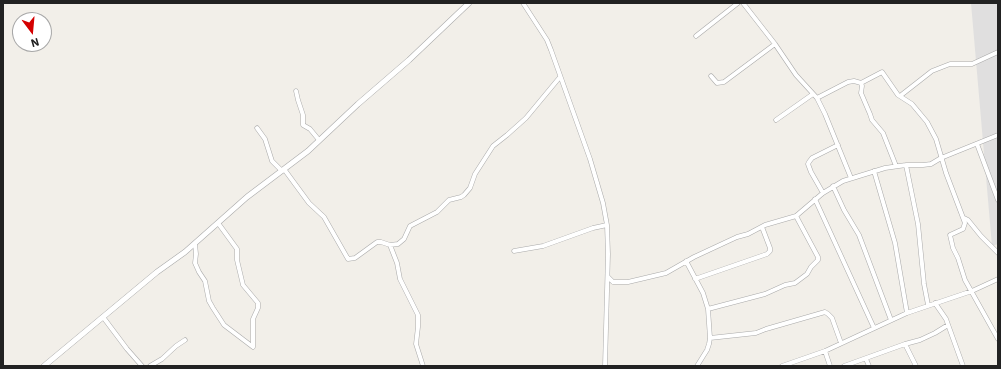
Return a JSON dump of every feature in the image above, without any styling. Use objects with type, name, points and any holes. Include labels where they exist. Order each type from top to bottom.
[{"type":"street","points":[[44,366],[157,272],[194,244],[247,197],[319,140],[409,60],[469,3]]},
{"type":"street","points":[[523,3],[547,40],[590,159],[603,203],[607,225],[608,254],[605,366]]},
{"type":"street","points":[[696,36],[738,3]]},
{"type":"street","points":[[743,3],[775,44],[796,75],[817,98],[851,178]]},
{"type":"street","points":[[711,76],[717,83],[724,82],[775,44]]},
{"type":"street","points":[[900,96],[932,71],[950,64],[972,64],[998,52]]},
{"type":"street","points":[[817,98],[848,82],[861,83],[882,72],[898,95],[912,104],[927,122],[936,139],[941,158],[965,223],[964,228],[950,235],[950,238],[965,280],[998,339]]},
{"type":"street","points":[[257,128],[265,139],[272,161],[283,170],[309,203],[324,217],[348,259],[354,258],[377,242],[390,245],[400,242],[404,239],[410,226],[437,212],[449,200],[464,195],[470,188],[475,174],[493,146],[508,135],[526,118],[560,77]]},
{"type":"street","points":[[861,83],[862,96],[872,120],[884,133],[896,166]]},
{"type":"street","points":[[296,91],[304,115],[303,125],[310,129],[319,140]]},
{"type":"street","points":[[776,120],[813,94]]},
{"type":"street","points":[[607,285],[614,282],[635,281],[666,273],[686,261],[762,227],[796,216],[823,193],[851,178],[896,166],[929,164],[998,135]]},
{"type":"street","points":[[977,144],[998,200]]},
{"type":"street","points":[[823,193],[811,172],[808,162],[812,158],[838,145]]},
{"type":"street","points":[[906,165],[918,224],[924,284],[928,306]]},
{"type":"street","points":[[874,171],[895,244],[907,313]]},
{"type":"street","points":[[834,186],[844,210],[859,235],[891,320]]},
{"type":"street","points":[[816,199],[874,328]]},
{"type":"street","points":[[708,309],[765,294],[785,285],[795,283],[807,274],[818,258],[796,216]]},
{"type":"street","points":[[964,218],[968,220],[998,253]]},
{"type":"street","points":[[194,244],[196,254],[195,263],[205,281],[213,308],[224,325],[253,347],[253,319],[258,308],[258,303],[243,285],[237,260],[237,249],[218,223]]},
{"type":"street","points":[[514,251],[543,246],[593,228],[607,225]]},
{"type":"street","points":[[695,278],[767,254],[770,251],[770,248],[762,227]]},
{"type":"street","points":[[390,245],[400,279],[418,315],[416,344],[424,366]]},
{"type":"street","points":[[686,261],[703,293],[708,309],[710,338],[707,350],[697,366]]},
{"type":"street","points":[[608,277],[614,282]]},
{"type":"street","points":[[782,366],[825,351],[907,313],[972,291],[998,279]]},
{"type":"street","points":[[935,303],[948,325],[963,366]]},
{"type":"street","points":[[710,338],[756,333],[766,328],[825,312],[832,318],[841,343]]},
{"type":"street","points":[[103,317],[142,366]]},
{"type":"street","points":[[844,366],[904,344],[920,340],[935,334],[948,325]]},
{"type":"street","points":[[150,366],[162,359],[185,340]]},
{"type":"street","points":[[904,344],[916,366]]},
{"type":"street","points":[[825,351],[830,366]]},
{"type":"street","points":[[866,359],[869,366]]},
{"type":"shaded area","points":[[971,3],[998,3],[998,244],[992,246]]}]
